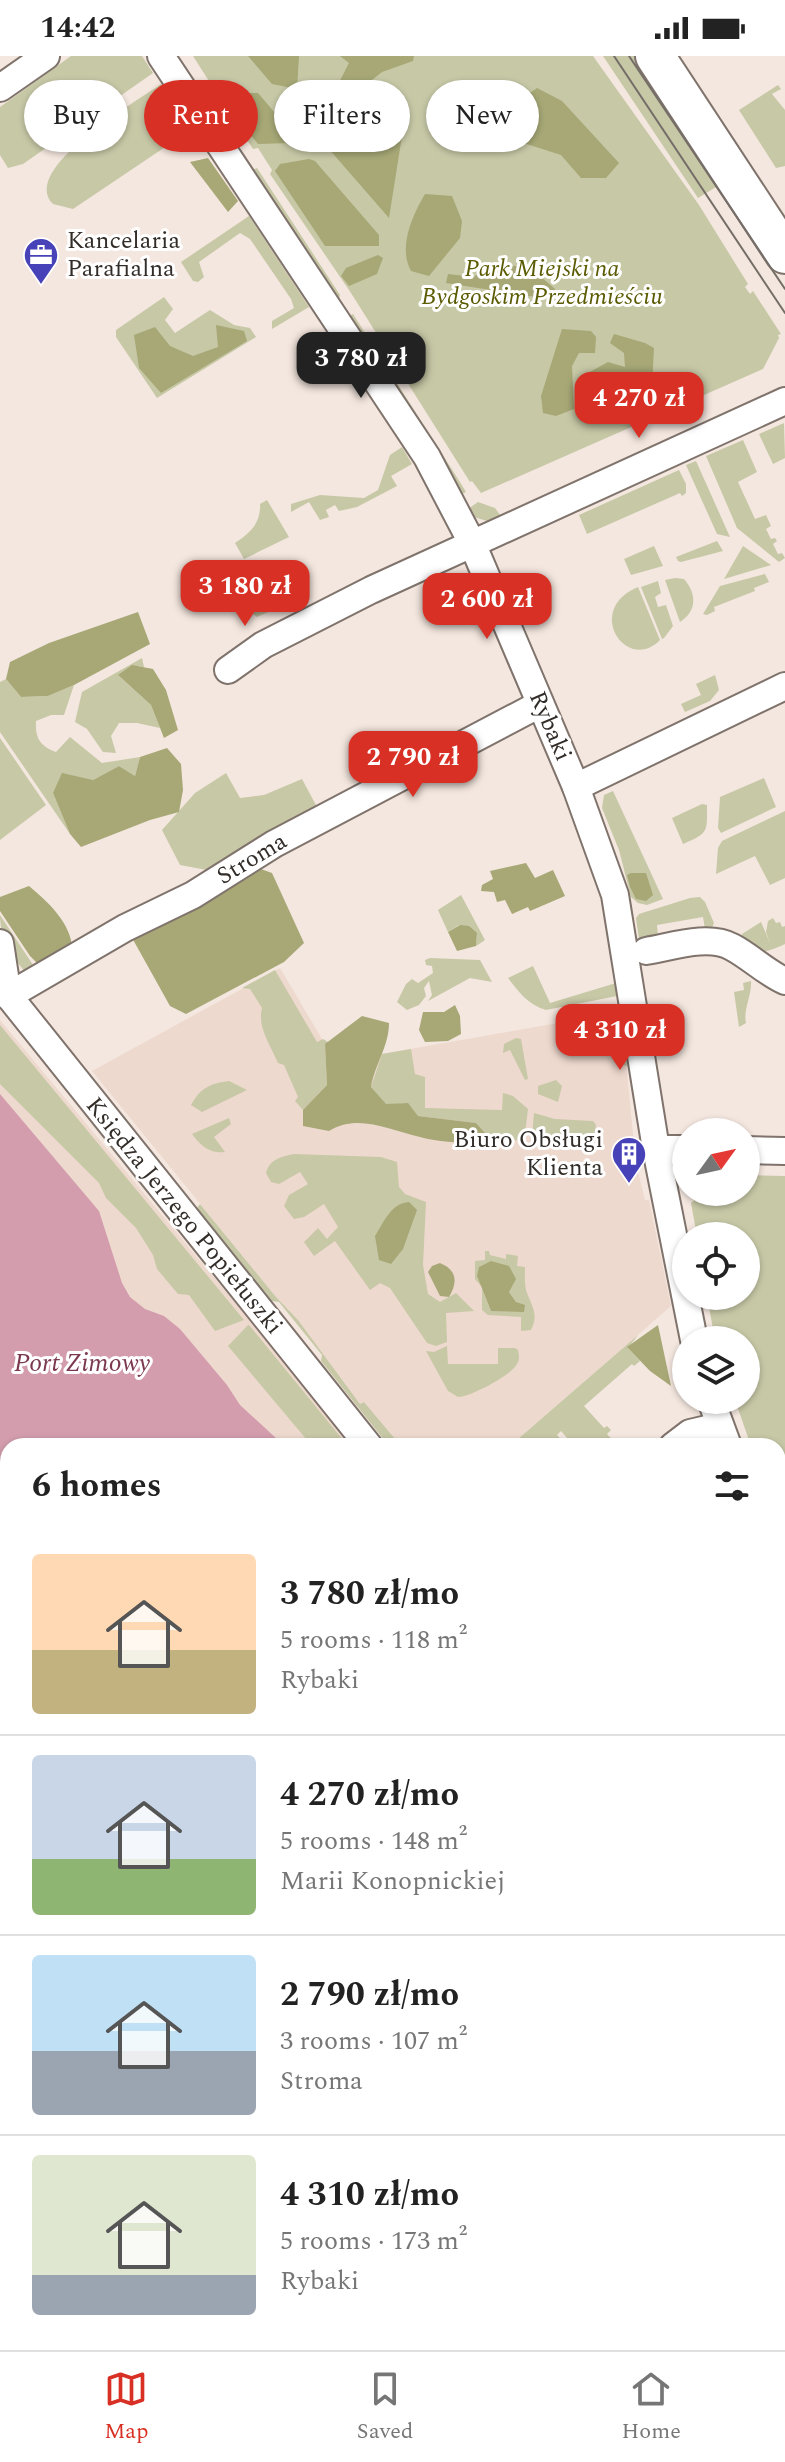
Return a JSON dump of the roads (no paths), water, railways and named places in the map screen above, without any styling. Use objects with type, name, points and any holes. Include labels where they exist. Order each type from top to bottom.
[{"type":"street","points":[[0,88],[46,56]]},
{"type":"street","name":"Rybaki","points":[[161,56],[427,457],[472,543],[576,787],[615,895],[656,1149],[691,1326]]},
{"type":"street","points":[[655,56],[785,254]]},
{"type":"street","points":[[228,670],[263,645],[472,543],[784,404]]},
{"type":"street","points":[[576,787],[785,686]]},
{"type":"street","name":"Stroma","points":[[4,990],[193,895],[274,844],[540,704]]},
{"type":"street","points":[[646,951],[714,942],[730,946],[767,973],[785,981]]},
{"type":"street","points":[[0,943],[4,990]]},
{"type":"street","name":"Księdza Jerzego Popiełuszki","points":[[4,990],[363,1438]]},
{"type":"street","points":[[656,1149],[672,1149]]},
{"type":"street","points":[[760,1150],[785,1151]]},
{"type":"street","points":[[683,1438],[690,1433],[724,1436],[716,1414]]},
{"type":"water","name":"Port Zimowy","points":[[0,1094],[99,1211],[122,1283],[130,1297],[180,1329],[240,1405],[276,1438],[0,1438]]},
{"type":"tram line","points":[[614,56],[785,313]]},
{"type":"tram line","points":[[629,56],[785,289]]},
{"type":"place","name":"Kancelaria Parafialna","points":[[41,286]]},
{"type":"place","name":"Biuro Obsługi Klienta","points":[[629,1185]]},
{"type":"park label","name":"Park Miejski na Bydgoskim Przedmieściu","points":[[542,283]]}]
